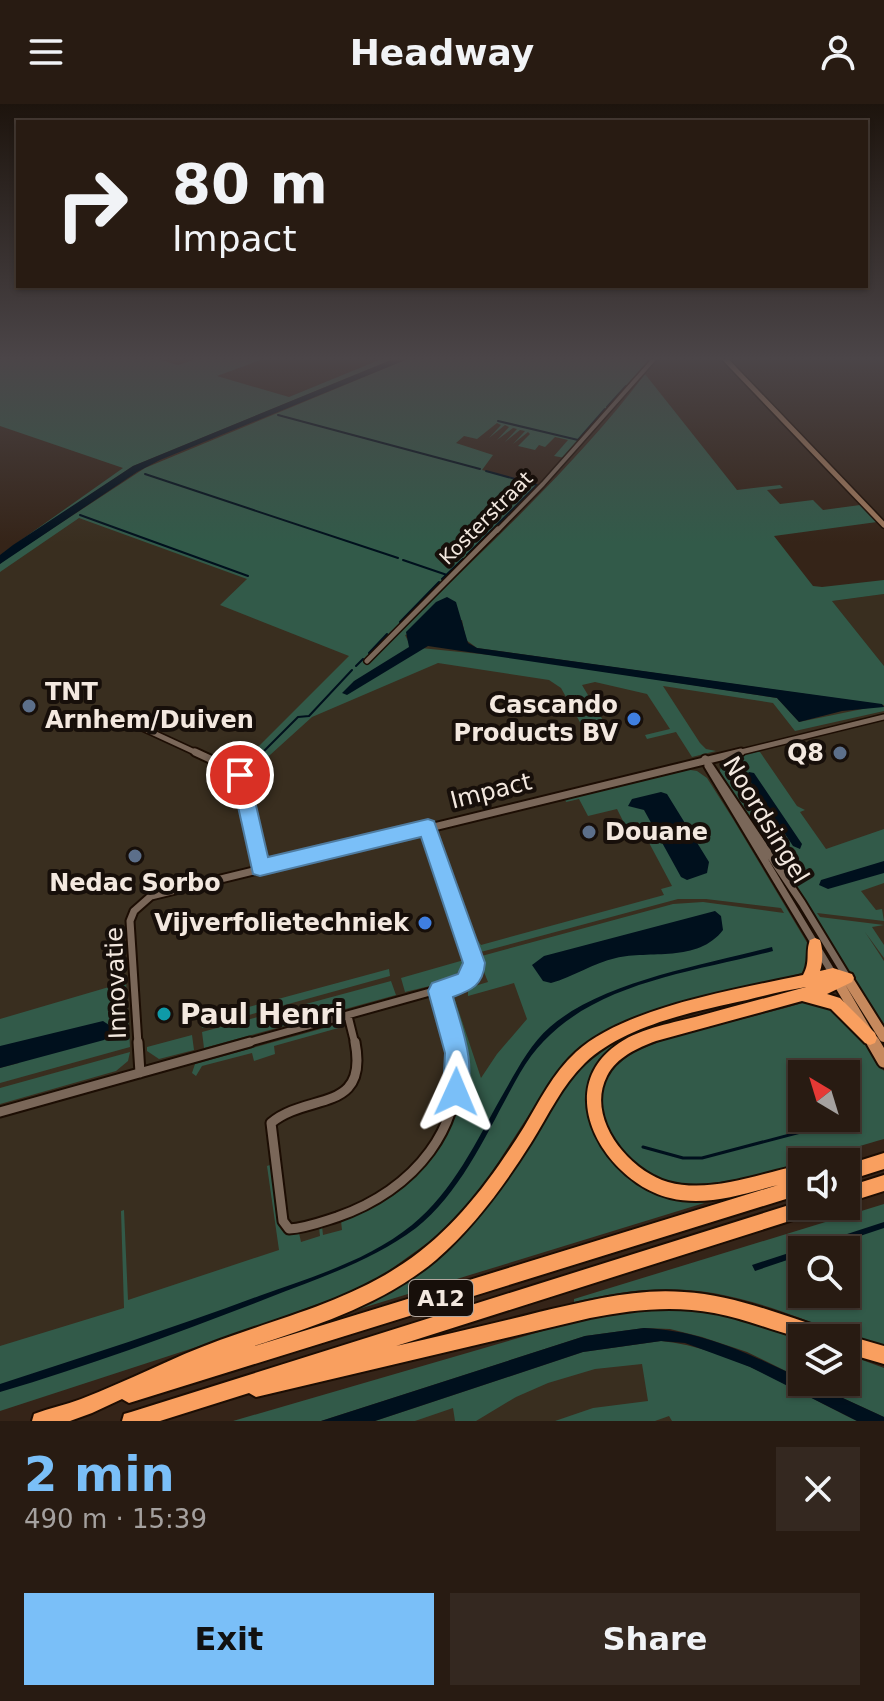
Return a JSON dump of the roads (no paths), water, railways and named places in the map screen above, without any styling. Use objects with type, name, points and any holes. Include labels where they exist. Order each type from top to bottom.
[{"type":"highway","points":[[804,988],[815,967],[815,944]]},
{"type":"highway","name":"A12","points":[[788,1176],[697,1193],[668,1190],[645,1180],[614,1155],[599,1128],[596,1087],[606,1066],[616,1054],[630,1045],[804,988],[837,972]]},
{"type":"highway","name":"A12","points":[[80,1409],[196,1358],[325,1314],[365,1296],[410,1269],[444,1243],[473,1214],[503,1174],[571,1067],[604,1039],[629,1027],[680,1012],[804,988],[835,1003],[877,1037]]},
{"type":"highway","points":[[860,1167],[882,1162]]},
{"type":"highway","points":[[860,1191],[884,1183]]},
{"type":"highway","name":"A12","points":[[41,1421],[788,1190]]},
{"type":"highway","name":"A12","points":[[131,1421],[788,1214]]},
{"type":"highway","name":"A12","points":[[166,1410],[620,1303],[677,1298],[720,1304],[789,1324]]},
{"type":"highway","points":[[860,1348],[884,1355]]},
{"type":"main road","name":"Noordsingel","points":[[837,972],[877,1037],[884,1061]]},
{"type":"street","name":"Kosterstraat","points":[[367,661],[543,484],[600,419]]},
{"type":"street","points":[[783,419],[884,525]]},
{"type":"street","name":"Impact","points":[[0,1112],[466,982],[473,973],[474,963],[428,827],[884,717]]},
{"type":"street","points":[[121,718],[236,771],[243,783],[260,868]]},
{"type":"street","name":"Noordsingel","points":[[705,759],[815,944],[837,972]]},
{"type":"street","name":"Noordsingel","points":[[705,759],[837,972]]},
{"type":"street","name":"Innovatie","points":[[140,1073],[130,921],[134,911],[151,896],[428,827]]},
{"type":"street","points":[[348,1016],[360,1060],[358,1074],[350,1089],[336,1099],[282,1115],[271,1123],[283,1221],[289,1229],[371,1205],[411,1176],[435,1146],[452,1108],[458,1076],[453,1032],[440,991]]},
{"type":"water","points":[[246,419],[259,419],[137,472],[0,564],[0,555],[13,545],[133,466]]},
{"type":"water","points":[[447,597],[456,602],[468,643],[477,648],[882,704],[884,707],[842,711],[799,722],[777,698],[428,646],[347,695],[342,693],[354,681],[409,647],[406,632],[436,602]]},
{"type":"water","points":[[754,773],[802,844],[800,849],[793,846],[746,775]]},
{"type":"water","points":[[661,792],[667,794],[709,862],[707,873],[687,880],[681,877],[644,810],[628,806],[632,799]]},
{"type":"water","points":[[884,861],[884,873],[828,889],[819,885],[821,880]]},
{"type":"water","points":[[715,911],[721,916],[723,930],[713,940],[687,951],[616,958],[551,983],[543,981],[532,965],[544,956]]},
{"type":"water","points":[[772,947],[773,951],[632,988],[568,1020],[542,1043],[520,1073],[475,1156],[448,1195],[433,1213],[399,1240],[326,1276],[102,1359],[0,1392],[0,1384],[298,1282],[377,1248],[412,1225],[440,1197],[463,1165],[523,1059],[550,1027],[572,1011],[626,986]]},
{"type":"water","points":[[103,1021],[109,1025],[110,1035],[104,1040],[0,1068],[0,1046]]},
{"type":"water","points":[[884,1222],[884,1228],[860,1236],[841,1236]]},
{"type":"water","points":[[788,1253],[788,1260],[755,1271],[752,1265]]},
{"type":"water","points":[[644,1328],[686,1333],[726,1345],[788,1372],[788,1386],[750,1367],[685,1343],[661,1341],[583,1352],[375,1421],[321,1421],[585,1336]]},
{"type":"water","points":[[807,1396],[838,1396],[884,1417],[884,1421],[857,1421]]},
{"type":"waterway","points":[[295,419],[480,469]]},
{"type":"waterway","points":[[498,421],[578,440],[596,419]]},
{"type":"waterway","points":[[467,555],[537,485],[486,471]]},
{"type":"waterway","points":[[145,474],[398,558]]},
{"type":"waterway","points":[[80,515],[248,576]]},
{"type":"waterway","points":[[446,575],[463,559]]},
{"type":"waterway","points":[[403,560],[446,575]]},
{"type":"waterway","points":[[442,579],[446,575]]},
{"type":"waterway","points":[[400,622],[439,582]]},
{"type":"waterway","points":[[369,653],[387,634]]},
{"type":"waterway","points":[[356,666],[363,659]]},
{"type":"waterway","points":[[256,759],[298,717],[309,716],[352,670]]},
{"type":"waterway","points":[[643,1147],[683,1158],[702,1158],[801,1132]]},
{"type":"place","name":"TNT Arnhem/Duiven","points":[[29,706]]},
{"type":"place","name":"Cascando Products BV","points":[[634,719]]},
{"type":"place","name":"Q8","points":[[840,753]]},
{"type":"place","name":"Douane","points":[[589,832]]},
{"type":"place","name":"Nedac Sorbo","points":[[135,856]]},
{"type":"place","name":"Vijverfolietechniek","points":[[425,923]]},
{"type":"place","name":"Paul Henri","points":[[164,1014]]}]
